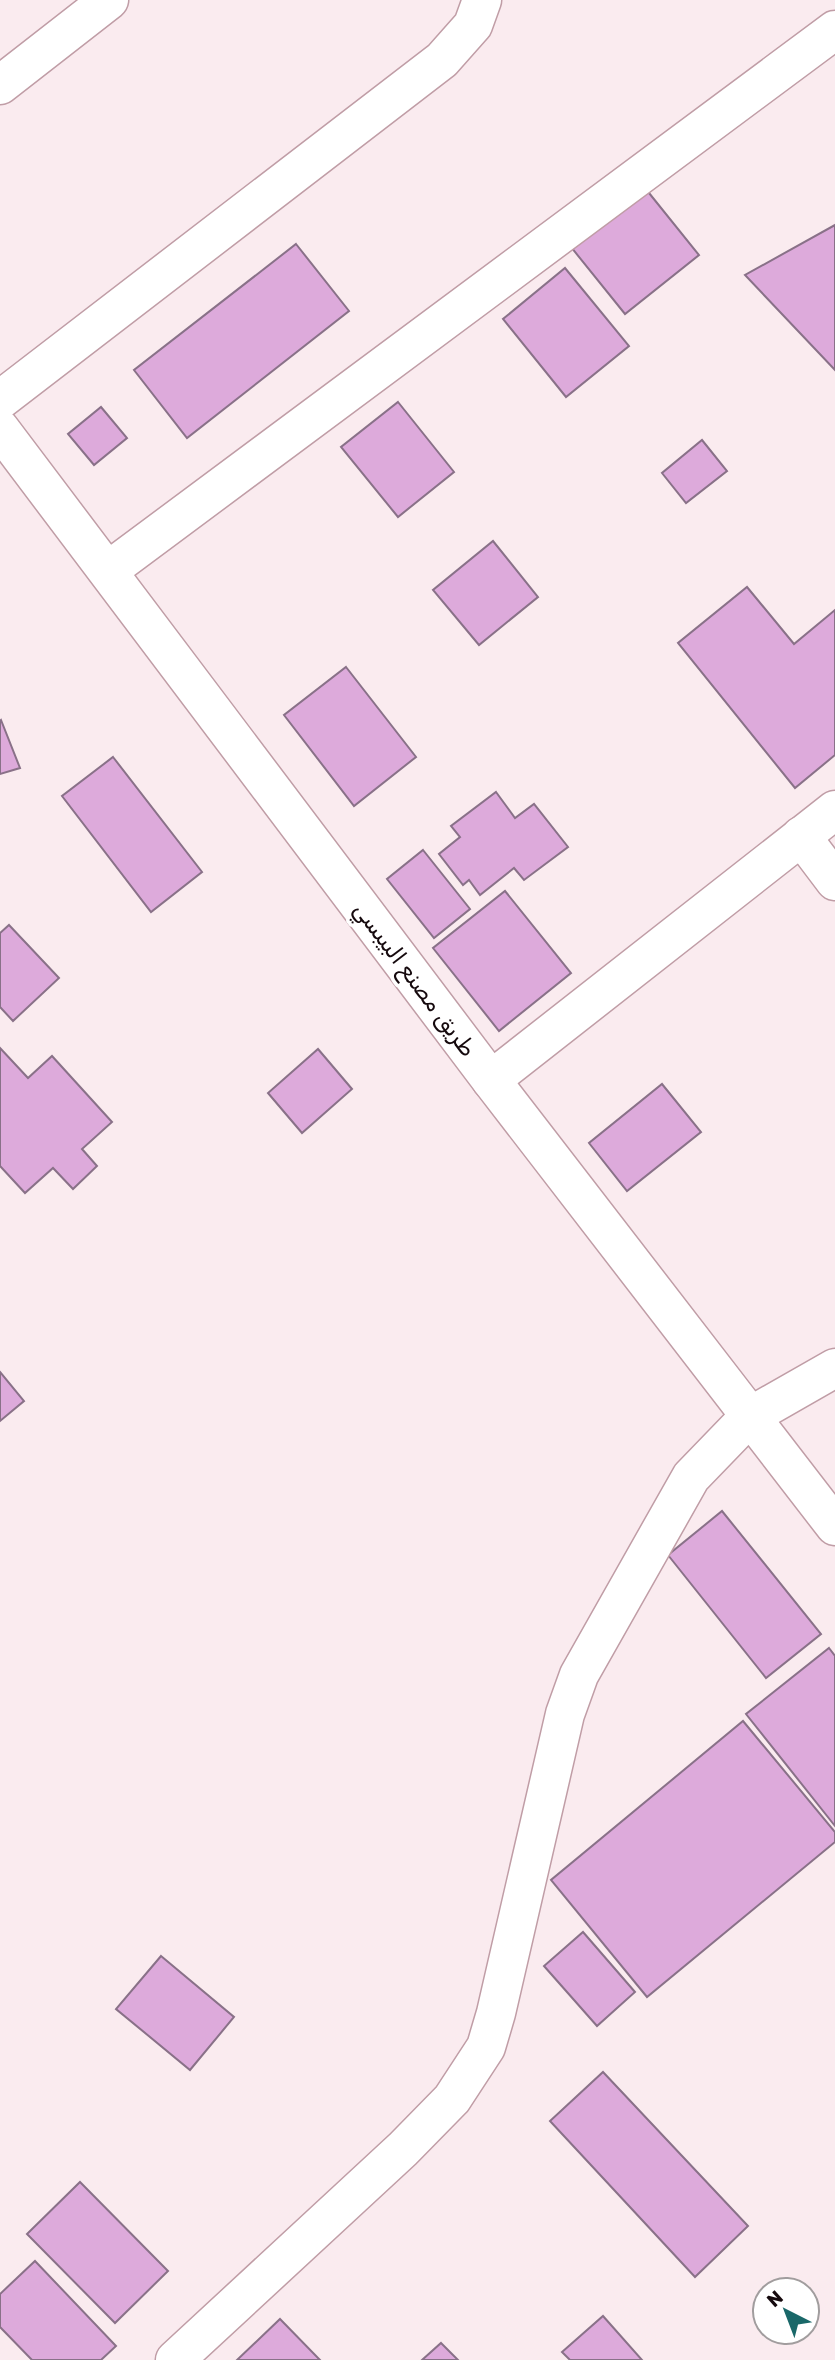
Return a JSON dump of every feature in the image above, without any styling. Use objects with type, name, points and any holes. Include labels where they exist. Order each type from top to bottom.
[{"type":"street","points":[[0,85],[109,0]]},
{"type":"street","points":[[0,400],[442,60],[473,25],[482,0]]},
{"type":"street","points":[[109,570],[835,30]]},
{"type":"street","name":"طريق مصنع البيبسي","points":[[0,429],[109,570],[491,1080],[835,1526]]},
{"type":"street","points":[[491,1080],[835,810]]},
{"type":"street","points":[[801,836],[835,881]]},
{"type":"street","points":[[176,2360],[403,2149],[452,2099],[486,2047],[565,1714],[579,1675],[691,1477],[749,1417],[835,1368]]},
{"type":"building","points":[[645,188],[699,255],[625,314],[571,247]]},
{"type":"building","points":[[835,225],[835,370],[745,275]]},
{"type":"building","points":[[296,244],[349,311],[187,438],[134,370]]},
{"type":"building","points":[[565,268],[629,346],[566,397],[503,319]]},
{"type":"building","points":[[398,402],[454,472],[398,517],[341,447]]},
{"type":"building","points":[[101,407],[127,438],[94,465],[68,434]]},
{"type":"building","points":[[702,440],[727,471],[686,503],[662,473]]},
{"type":"building","points":[[493,541],[538,597],[479,645],[433,590]]},
{"type":"building","points":[[747,587],[794,644],[835,610],[835,755],[795,788],[678,643]]},
{"type":"building","points":[[346,667],[416,757],[354,806],[284,715]]},
{"type":"building","points":[[0,721],[20,768],[0,774]]},
{"type":"building","points":[[113,757],[202,872],[151,912],[62,796]]},
{"type":"building","points":[[496,792],[515,818],[534,804],[568,847],[524,880],[514,868],[480,895],[469,880],[463,885],[439,854],[460,837],[451,826]]},
{"type":"building","points":[[423,850],[470,909],[434,938],[387,879]]},
{"type":"building","points":[[505,891],[571,973],[499,1031],[433,948]]},
{"type":"building","points":[[9,925],[59,978],[13,1021],[0,1007],[0,933]]},
{"type":"building","points":[[0,1048],[28,1078],[52,1056],[112,1122],[82,1149],[97,1166],[73,1189],[53,1168],[25,1193],[0,1166]]},
{"type":"building","points":[[318,1049],[352,1089],[302,1133],[268,1093]]},
{"type":"building","points":[[662,1084],[701,1132],[627,1191],[589,1143]]},
{"type":"building","points":[[0,1372],[24,1401],[0,1421]]},
{"type":"building","points":[[722,1511],[821,1634],[766,1678],[668,1555]]},
{"type":"building","points":[[829,1648],[835,1656],[835,1826],[746,1714]]},
{"type":"building","points":[[743,1721],[835,1832],[835,1842],[647,1997],[551,1880]]},
{"type":"building","points":[[583,1932],[635,1992],[597,2026],[544,1966]]},
{"type":"building","points":[[161,1956],[234,2017],[190,2070],[116,2009]]},
{"type":"building","points":[[603,2072],[748,2226],[695,2277],[550,2121]]},
{"type":"building","points":[[80,2182],[168,2271],[115,2323],[27,2234]]},
{"type":"building","points":[[35,2261],[116,2346],[101,2360],[32,2360],[0,2327],[0,2294]]},
{"type":"building","points":[[603,2316],[642,2360],[570,2360],[562,2352]]},
{"type":"building","points":[[280,2319],[320,2360],[237,2360]]},
{"type":"building","points":[[441,2343],[458,2360],[422,2360]]}]
